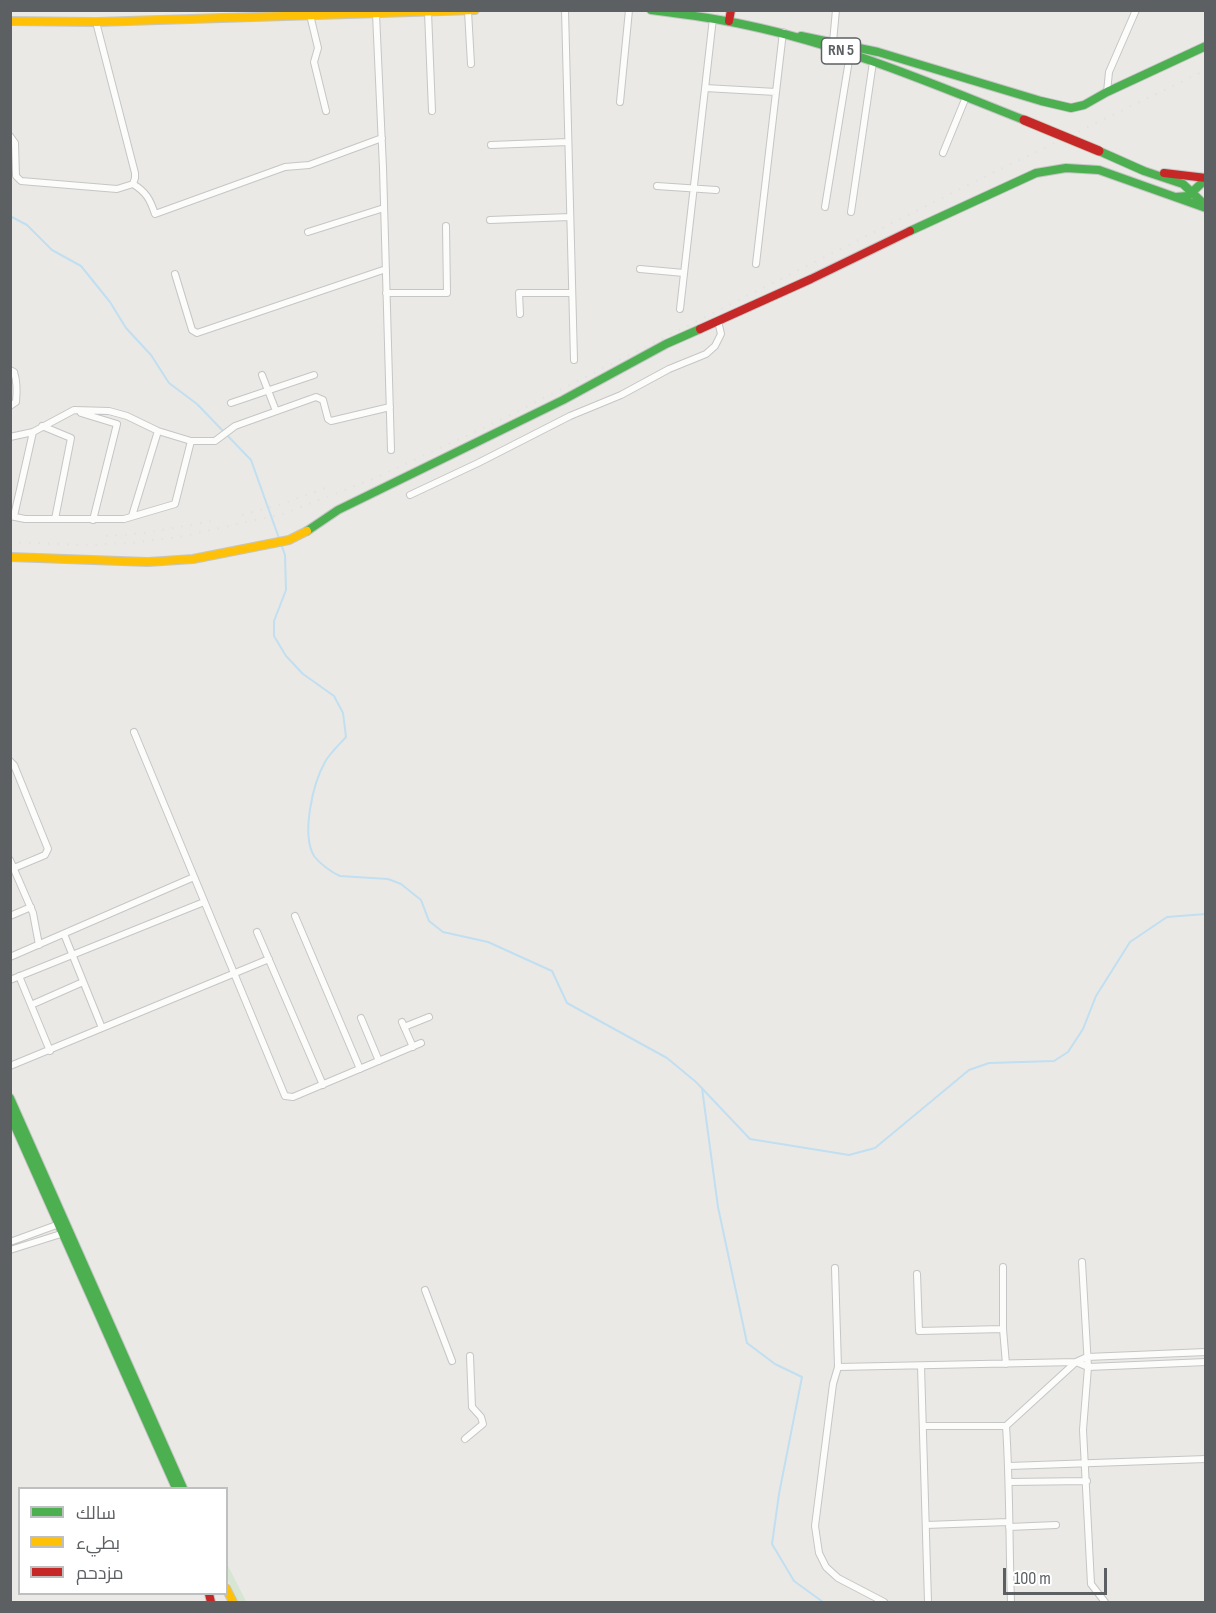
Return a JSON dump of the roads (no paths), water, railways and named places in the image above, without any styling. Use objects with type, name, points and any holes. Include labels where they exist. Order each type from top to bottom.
[{"type":"main road","points":[[10,21],[96,22],[211,14],[376,14],[475,10]]},
{"type":"main road","name":"RN 5","points":[[651,10],[713,18],[783,32],[873,62],[966,97],[1138,167],[1206,178]]},
{"type":"main road","points":[[729,21],[732,10]]},
{"type":"main road","points":[[783,32],[878,52],[1071,108],[1084,105],[1206,46]]},
{"type":"main road","name":"RN 5","points":[[1138,167],[1179,183],[1192,192],[1206,207]]},
{"type":"main road","points":[[10,557],[170,561],[289,540],[310,530],[338,510],[563,400],[666,344],[1036,173],[1083,168],[1124,178],[1206,207]]},
{"type":"main road","points":[[1173,196],[1185,197],[1206,178]]},
{"type":"main road","points":[[10,1098],[66,1233],[172,1472],[176,1487]]},
{"type":"main road","points":[[10,1115],[62,1223]]},
{"type":"main road","points":[[172,1472],[182,1487]]},
{"type":"street","points":[[565,10],[574,360]]},
{"type":"street","points":[[620,102],[629,10]]},
{"type":"street","points":[[833,42],[836,10]]},
{"type":"street","points":[[1107,92],[1109,72],[1136,10]]},
{"type":"street","points":[[468,11],[471,64]]},
{"type":"street","points":[[428,12],[432,111]]},
{"type":"street","points":[[376,14],[391,450]]},
{"type":"street","points":[[310,15],[318,48],[314,62],[326,111]]},
{"type":"street","points":[[680,309],[713,18]]},
{"type":"street","points":[[10,136],[15,143],[16,176],[21,181],[117,189],[133,183],[135,173],[96,22]]},
{"type":"street","points":[[756,264],[783,32]]},
{"type":"street","points":[[825,207],[850,54]]},
{"type":"street","points":[[851,212],[873,62]]},
{"type":"street","points":[[705,88],[776,92]]},
{"type":"street","points":[[943,153],[966,97]]},
{"type":"street","points":[[133,183],[148,196],[155,214],[285,167],[309,165],[382,138]]},
{"type":"street","points":[[490,145],[568,142]]},
{"type":"street","points":[[657,186],[716,190]]},
{"type":"street","points":[[308,232],[384,208]]},
{"type":"street","points":[[490,220],[570,217]]},
{"type":"street","points":[[386,293],[447,292],[446,226]]},
{"type":"street","points":[[174,274],[192,330],[197,333],[386,269]]},
{"type":"street","points":[[640,269],[684,273]]},
{"type":"street","points":[[520,314],[519,293],[571,293]]},
{"type":"street","points":[[410,495],[570,416],[621,395],[669,369],[706,354],[715,346],[721,334],[718,321]]},
{"type":"street","points":[[10,370],[14,372],[16,395],[16,402],[10,406]]},
{"type":"street","points":[[262,375],[276,411]]},
{"type":"street","points":[[231,403],[314,375]]},
{"type":"street","points":[[10,437],[33,432],[74,410],[109,411],[127,416],[158,431],[191,441],[215,441],[235,426],[316,397],[323,400],[328,419],[331,421],[390,407]]},
{"type":"street","points":[[74,410],[117,424],[93,520]]},
{"type":"street","points":[[42,426],[71,438],[55,519]]},
{"type":"street","points":[[132,516],[158,431]]},
{"type":"street","points":[[33,432],[12,516],[25,519],[124,519],[175,504],[191,441]]},
{"type":"street","points":[[134,732],[284,1095],[292,1097],[421,1043]]},
{"type":"street","points":[[10,761],[14,765],[48,849],[45,855],[14,868]]},
{"type":"street","points":[[10,860],[31,907],[39,945]]},
{"type":"street","points":[[10,957],[194,877]]},
{"type":"street","points":[[10,980],[204,902]]},
{"type":"street","points":[[10,916],[31,907]]},
{"type":"street","points":[[296,916],[360,1069]]},
{"type":"street","points":[[257,932],[323,1084]]},
{"type":"street","points":[[64,934],[102,1029]]},
{"type":"street","points":[[10,1066],[269,959]]},
{"type":"street","points":[[19,976],[50,1051]]},
{"type":"street","points":[[31,1005],[83,982]]},
{"type":"street","points":[[412,1047],[403,1025],[429,1017]]},
{"type":"street","points":[[361,1018],[379,1061]]},
{"type":"street","points":[[10,1242],[62,1223]]},
{"type":"street","points":[[10,1250],[66,1233]]},
{"type":"street","points":[[1082,1262],[1088,1366],[1083,1430],[1091,1584],[1105,1602]]},
{"type":"street","points":[[1003,1267],[1003,1329],[1006,1364]]},
{"type":"street","points":[[835,1268],[838,1368],[833,1384],[815,1526],[819,1553],[826,1567],[838,1578],[884,1602]]},
{"type":"street","points":[[917,1274],[919,1331],[1003,1329]]},
{"type":"street","points":[[425,1290],[452,1361]]},
{"type":"street","points":[[924,1426],[1006,1426],[1076,1362],[1087,1357],[1206,1352]]},
{"type":"street","points":[[465,1439],[483,1424],[481,1417],[472,1407],[470,1356]]},
{"type":"street","points":[[838,1368],[1076,1362],[1088,1366],[1206,1362]]},
{"type":"street","points":[[921,1366],[928,1602]]},
{"type":"street","points":[[1006,1426],[1009,1466],[1008,1525],[1011,1602]]},
{"type":"street","points":[[1009,1466],[1206,1459]]},
{"type":"street","points":[[1009,1482],[1087,1481]]},
{"type":"street","points":[[926,1525],[1056,1525]]},
{"type":"waterway","points":[[10,216],[27,225],[52,250],[81,266],[110,302],[126,328],[151,355],[169,383],[197,404],[251,460],[285,555],[286,590],[274,621],[274,636],[286,656],[303,674],[334,696],[343,713],[346,737],[325,762],[316,782],[310,809],[310,847],[314,856],[340,876],[388,879],[401,884],[421,900],[429,921],[443,932],[488,942],[552,971],[567,1003],[667,1058],[696,1082],[750,1139],[849,1155],[875,1148],[969,1070],[989,1063],[1054,1061],[1068,1052],[1083,1029],[1096,996],[1130,942],[1167,917],[1206,914]]},
{"type":"waterway","points":[[702,1088],[718,1207],[747,1343],[775,1364],[802,1377],[779,1494],[772,1544],[794,1581],[823,1602]]},
{"type":"railway","points":[[10,542],[82,545],[130,543],[179,537],[283,514],[375,478],[492,424],[978,180],[1206,70]]},
{"type":"railway","points":[[242,515],[282,504],[328,487]]},
{"type":"railway","points":[[106,536],[144,533],[213,521]]}]
